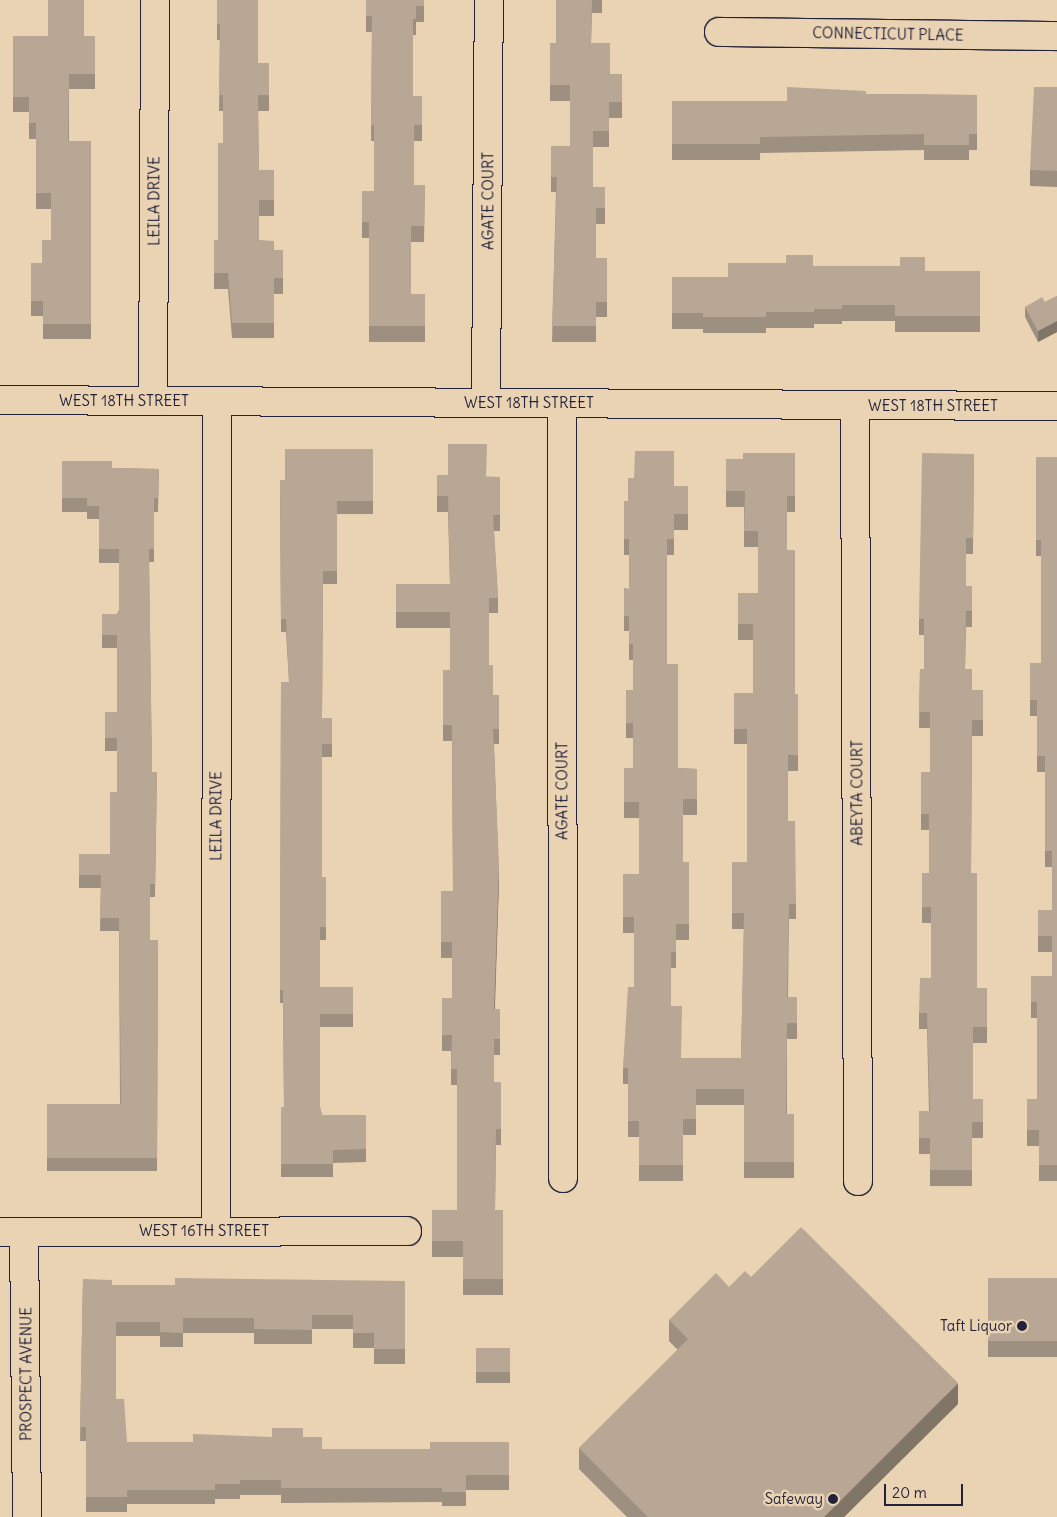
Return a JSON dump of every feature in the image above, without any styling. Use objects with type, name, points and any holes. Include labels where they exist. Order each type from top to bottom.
[{"type":"street","name":"LEILA DRIVE","points":[[153,401],[155,0]]},
{"type":"street","name":"AGATE COURT","points":[[486,403],[489,0]]},
{"type":"street","name":"CONNECTICUT PLACE","points":[[719,32],[1057,36]]},
{"type":"street","name":"WEST 18TH STREET","points":[[0,400],[1057,406]]},
{"type":"street","name":"LEILA DRIVE","points":[[216,1231],[217,402]]},
{"type":"street","name":"AGATE COURT","points":[[562,403],[563,1178]]},
{"type":"street","name":"ABEYTA COURT","points":[[855,405],[858,1181]]},
{"type":"street","name":"WEST 16TH STREET","points":[[12,1232],[407,1231]]},
{"type":"street","name":"PROSPECT AVENUE","points":[[12,1232],[27,1517]]},
{"type":"building","points":[[48,0],[84,0],[84,36],[95,36],[95,74],[69,74],[68,141],[91,141],[91,324],[43,324],[43,301],[31,301],[31,263],[42,263],[42,240],[51,240],[51,193],[36,193],[36,123],[29,123],[29,97],[13,97],[13,36],[48,36]]},
{"type":"building","points":[[217,0],[258,0],[258,63],[269,63],[269,95],[258,95],[259,170],[274,170],[274,200],[259,200],[259,240],[274,241],[274,250],[283,250],[283,278],[274,278],[274,323],[232,323],[228,273],[214,273],[214,240],[218,240],[218,143],[223,143],[223,95],[219,95],[220,24],[217,24]]},
{"type":"building","points":[[366,0],[424,0],[424,6],[416,6],[416,19],[413,19],[413,96],[422,96],[422,125],[414,125],[414,185],[425,185],[424,226],[411,226],[411,294],[425,294],[425,326],[369,326],[369,222],[362,222],[362,191],[374,191],[374,125],[371,125],[372,16],[366,16]]},
{"type":"building","points":[[556,0],[592,0],[591,43],[610,43],[610,74],[622,74],[622,102],[609,102],[609,131],[593,131],[593,187],[605,187],[605,208],[596,208],[596,258],[607,258],[607,302],[596,302],[596,326],[552,326],[557,177],[551,177],[551,146],[570,146],[570,85],[550,85],[550,43],[556,43]]},
{"type":"building","points":[[787,87],[866,91],[866,94],[977,95],[977,134],[969,134],[969,145],[924,145],[924,134],[760,137],[760,144],[672,144],[672,101],[787,101]]},
{"type":"building","points":[[1034,87],[1057,87],[1057,171],[1030,170]]},
{"type":"building","points":[[786,255],[813,255],[813,266],[900,266],[900,257],[925,257],[925,271],[980,271],[980,316],[895,316],[895,305],[842,305],[842,309],[814,309],[814,312],[766,312],[766,317],[703,317],[703,313],[672,313],[672,277],[728,277],[728,263],[786,263]]},
{"type":"building","points":[[1057,296],[1057,321],[1038,331],[1025,307],[1042,297],[1045,302]]},
{"type":"building","points":[[448,444],[487,444],[486,477],[500,477],[500,515],[493,515],[498,598],[489,598],[489,665],[493,665],[493,695],[499,695],[499,729],[493,729],[499,864],[494,1009],[500,1009],[500,1039],[494,1039],[494,1082],[501,1082],[501,1129],[496,1129],[495,1210],[503,1210],[503,1279],[463,1279],[463,1241],[432,1241],[432,1210],[457,1210],[457,1069],[451,1069],[452,1035],[442,1035],[442,998],[452,998],[452,942],[441,942],[441,891],[453,891],[452,725],[443,725],[443,670],[450,670],[450,612],[396,612],[396,584],[450,584],[448,496],[437,496],[437,475],[448,475]]},
{"type":"building","points":[[285,449],[373,449],[373,501],[337,501],[337,571],[323,571],[322,718],[332,718],[332,744],[322,744],[322,877],[326,877],[326,927],[320,927],[320,987],[353,987],[353,1014],[320,1014],[320,1107],[322,1115],[366,1115],[366,1149],[333,1150],[333,1164],[281,1164],[281,1107],[284,1107],[283,990],[280,990],[281,682],[289,682],[286,619],[281,619],[280,480],[285,480]]},
{"type":"building","points":[[635,451],[674,451],[674,486],[688,486],[688,514],[674,514],[674,539],[667,539],[667,664],[678,664],[678,768],[697,769],[697,799],[683,799],[683,862],[689,862],[689,924],[676,924],[676,952],[671,952],[671,1006],[682,1006],[681,1058],[741,1058],[744,913],[732,913],[732,862],[747,862],[747,729],[734,729],[734,693],[753,693],[753,624],[738,624],[738,593],[758,593],[758,531],[744,531],[745,491],[726,491],[726,459],[743,459],[743,453],[795,453],[795,496],[787,496],[787,550],[795,550],[795,694],[798,694],[798,755],[788,755],[788,821],[795,821],[796,904],[789,904],[787,997],[797,997],[797,1023],[787,1023],[786,1114],[794,1114],[794,1162],[744,1162],[744,1089],[696,1089],[696,1119],[683,1119],[683,1165],[639,1165],[639,1121],[628,1121],[628,1068],[623,1068],[628,987],[634,987],[634,917],[623,917],[623,874],[639,874],[639,802],[624,802],[624,768],[633,768],[633,723],[626,723],[626,690],[633,690],[633,644],[629,644],[629,616],[624,616],[624,588],[629,589],[629,539],[624,539],[624,501],[628,501],[628,478],[634,478]]},
{"type":"building","points":[[922,453],[974,454],[973,538],[966,538],[966,586],[972,586],[972,611],[966,611],[965,669],[972,669],[972,690],[983,690],[983,720],[972,720],[971,873],[977,873],[977,988],[987,988],[987,1027],[973,1027],[973,1099],[983,1099],[983,1122],[972,1122],[972,1170],[930,1170],[930,1138],[919,1138],[919,1111],[930,1111],[927,1013],[919,1013],[920,978],[931,978],[931,907],[922,907],[922,873],[929,873],[929,814],[921,814],[921,772],[930,772],[930,712],[919,712],[920,669],[924,669],[924,619],[919,619]]},
{"type":"building","points":[[1036,457],[1057,457],[1057,1165],[1039,1165],[1039,1130],[1027,1130],[1027,1099],[1037,1099],[1037,1002],[1031,1002],[1031,976],[1052,976],[1052,936],[1038,936],[1038,910],[1052,910],[1052,851],[1045,851],[1045,756],[1037,756],[1037,700],[1030,700],[1030,663],[1041,663],[1041,540],[1036,540]]},
{"type":"building","points":[[62,461],[112,461],[112,468],[159,469],[158,498],[154,498],[154,549],[149,549],[152,772],[157,772],[155,884],[150,884],[150,940],[158,940],[157,1158],[47,1158],[47,1104],[121,1104],[119,918],[100,918],[101,875],[79,875],[79,854],[110,854],[110,792],[117,792],[117,738],[105,738],[105,712],[117,712],[117,635],[102,635],[102,614],[117,614],[119,610],[119,549],[99,549],[99,506],[87,506],[87,498],[62,498]]},
{"type":"building","points":[[801,1227],[958,1383],[824,1517],[648,1517],[579,1448],[688,1339],[669,1320],[716,1273],[729,1287],[745,1271],[751,1277]]},
{"type":"building","points":[[175,1278],[405,1281],[405,1349],[374,1349],[374,1333],[353,1333],[353,1315],[312,1315],[312,1330],[254,1329],[254,1318],[183,1318],[183,1333],[160,1332],[160,1322],[116,1322],[116,1399],[124,1399],[127,1442],[193,1442],[193,1434],[272,1437],[272,1428],[303,1428],[303,1437],[322,1437],[322,1449],[430,1449],[430,1442],[509,1442],[509,1475],[466,1475],[466,1492],[442,1492],[442,1488],[281,1488],[281,1480],[240,1480],[240,1484],[215,1484],[215,1490],[127,1490],[127,1497],[86,1497],[86,1427],[80,1427],[83,1279],[112,1280],[112,1285],[175,1285]]},
{"type":"building","name":"Taft Liquor","points":[[988,1278],[1057,1278],[1057,1341],[988,1341]]},
{"type":"building","points":[[476,1348],[510,1348],[510,1372],[476,1372]]},
{"type":"place","name":"Taft Liquor","points":[[1022,1326]]},
{"type":"place","name":"Safeway","points":[[833,1499]]}]
